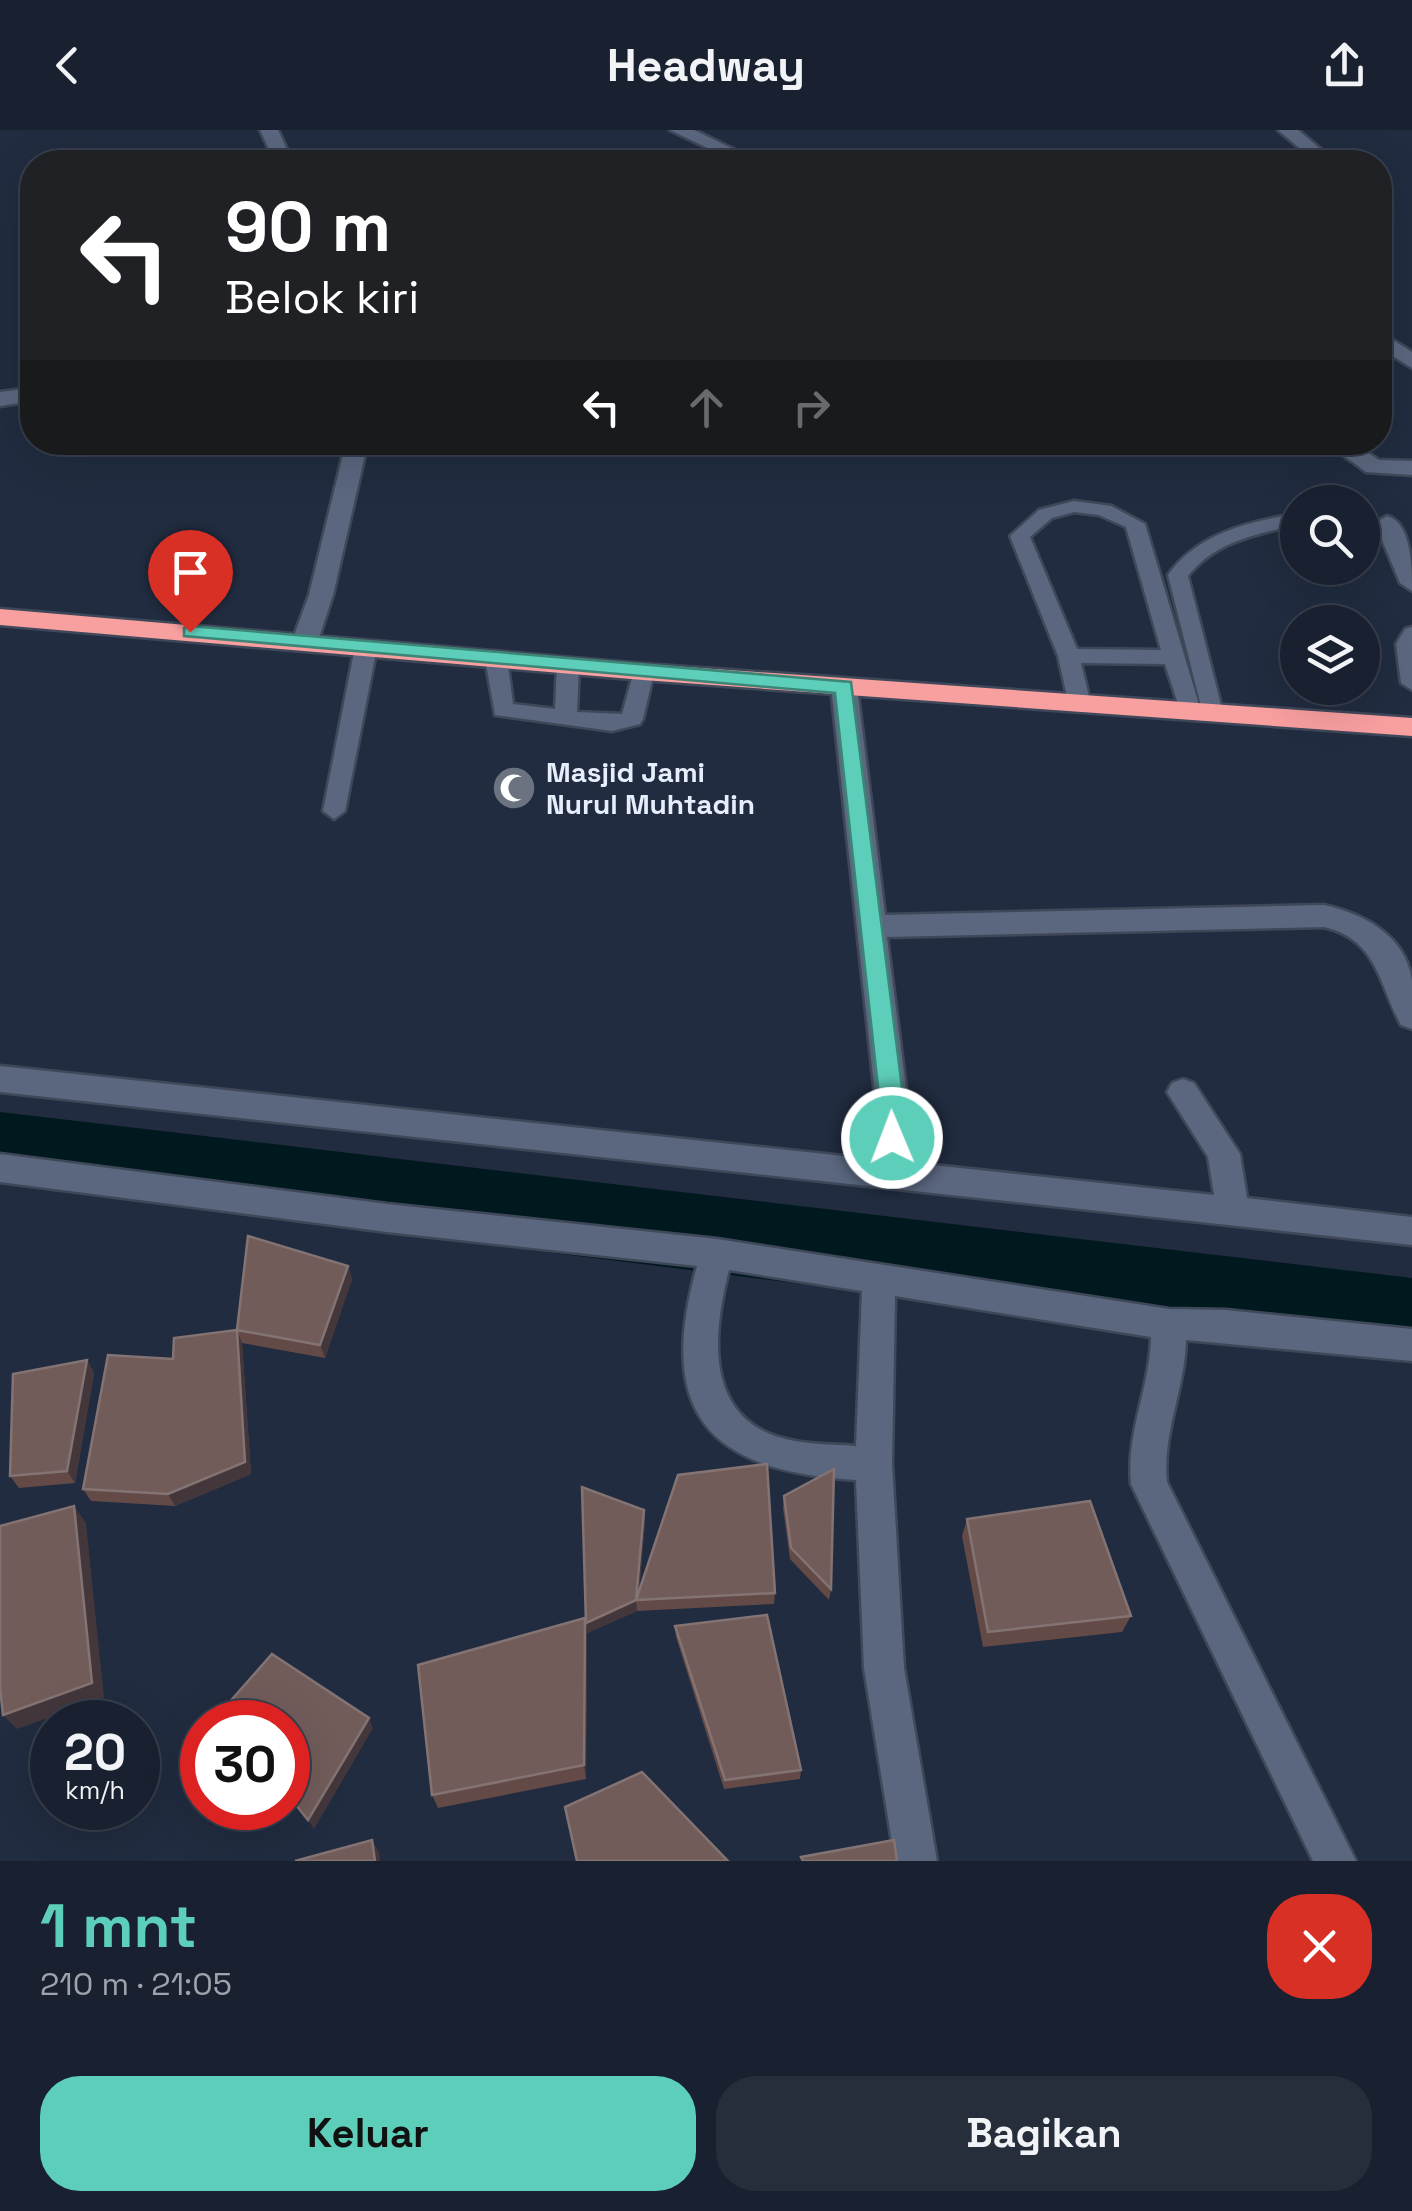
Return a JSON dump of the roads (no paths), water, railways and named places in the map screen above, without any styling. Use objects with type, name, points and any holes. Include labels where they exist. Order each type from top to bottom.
[{"type":"highway","points":[[0,617],[643,672],[1412,726]]},
{"type":"street","points":[[678,130],[724,150]]},
{"type":"street","points":[[1286,130],[1312,150]]},
{"type":"street","points":[[304,641],[321,595],[354,455]]},
{"type":"street","points":[[1356,455],[1374,467],[1412,468]]},
{"type":"street","points":[[1386,523],[1412,583]]},
{"type":"street","points":[[844,687],[891,1096],[888,1172]]},
{"type":"street","points":[[872,926],[1324,916],[1349,920],[1365,927],[1392,966],[1412,1017]]},
{"type":"street","points":[[0,1079],[441,1130],[888,1172],[1412,1231]]},
{"type":"street","points":[[1183,1092],[1224,1154],[1233,1211]]},
{"type":"street","points":[[0,1168],[387,1218],[717,1254],[1169,1324],[1226,1325],[1412,1345]]},
{"type":"street","points":[[717,1254],[702,1303],[702,1380],[716,1418],[739,1438],[776,1454],[874,1464]]},
{"type":"street","points":[[881,1277],[876,1310],[874,1464],[884,1668],[916,1861]]},
{"type":"street","points":[[1169,1324],[1168,1364],[1146,1452],[1149,1484],[1335,1861]]},
{"type":"lane","points":[[1080,701],[1069,656],[1020,536],[1033,520],[1051,509],[1092,504],[1135,524],[1174,656],[1200,709]]},
{"type":"lane","points":[[1200,709],[1178,575],[1208,548],[1280,523]]},
{"type":"lane","points":[[1412,634],[1406,644],[1412,683]]},
{"type":"lane","points":[[334,811],[366,647]]},
{"type":"lane","points":[[1069,656],[1174,656]]},
{"type":"lane","points":[[496,658],[502,710],[566,718],[626,723],[632,719],[643,672]]},
{"type":"lane","points":[[566,718],[568,665]]},
{"type":"waterway","points":[[0,1148],[1412,1319]]},
{"type":"place","name":"Masjid Jami Nurul Muhtadin","points":[[514,788]]}]
